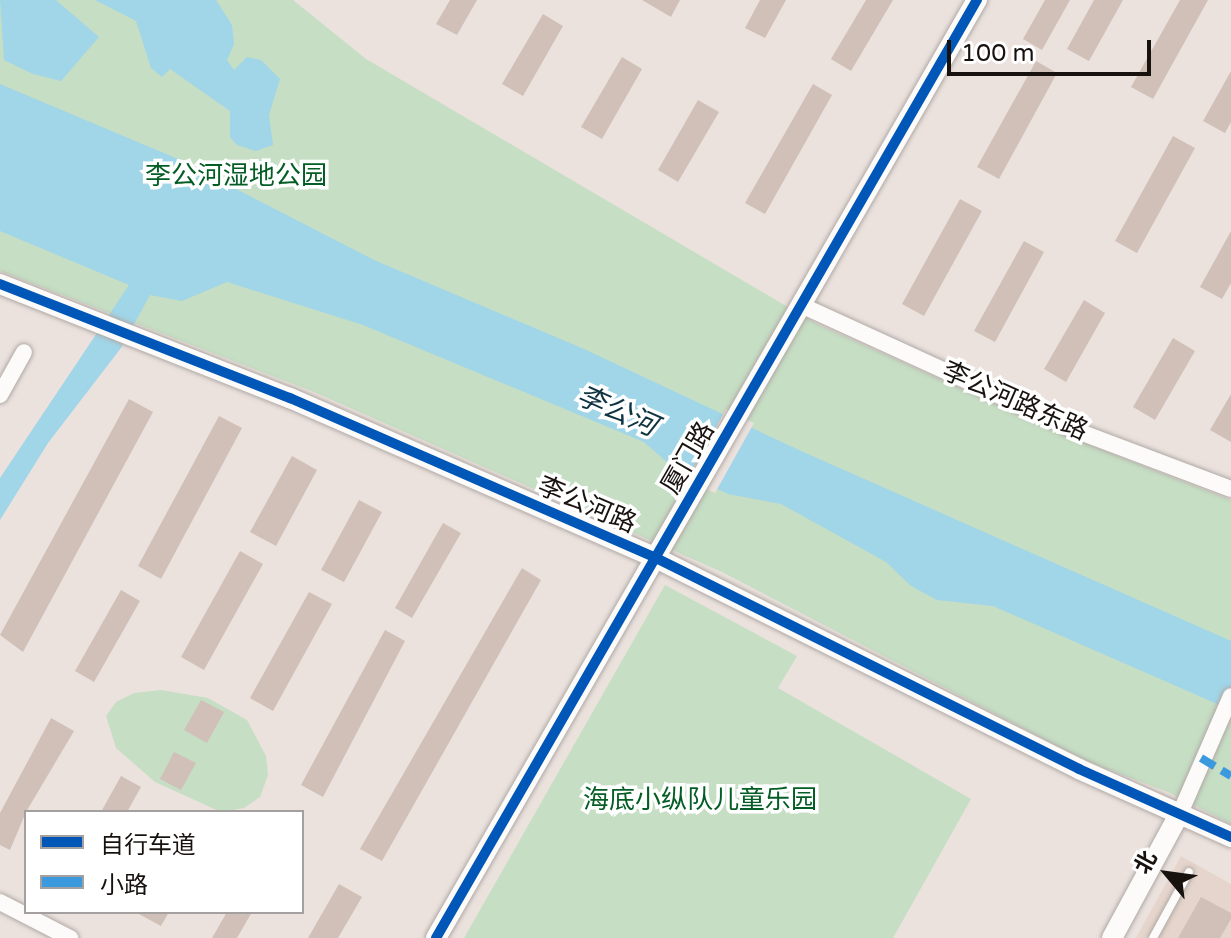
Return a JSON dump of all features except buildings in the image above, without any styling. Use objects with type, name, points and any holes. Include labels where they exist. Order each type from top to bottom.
[{"type":"street","name":"厦门路","points":[[436,938],[977,0]]},
{"type":"street","name":"李公河路","points":[[0,284],[290,398],[656,558],[1079,769],[1181,811],[1231,837]]},
{"type":"street","name":"李公河路东路","points":[[801,305],[1067,427],[1231,489]]},
{"type":"street","points":[[0,395],[24,352]]},
{"type":"street","points":[[1112,938],[1181,811],[1217,721],[1231,696]]},
{"type":"street","points":[[0,902],[70,938]]},
{"type":"lane","points":[[1153,938],[1189,872]]},
{"type":"shaded area","points":[[1181,856],[1231,884],[1231,938],[1136,938]]},
{"type":"green space","name":"李公河湿地公园","points":[[0,0],[293,0],[366,59],[815,323],[1061,434],[1231,500],[1231,824],[1168,792],[1088,762],[722,572],[314,392],[0,271]]},
{"type":"green space","name":"海底小纵队儿童乐园","points":[[665,585],[797,656],[778,688],[971,799],[893,938],[464,938]]},
{"type":"green space","points":[[161,690],[208,698],[247,720],[266,756],[268,775],[260,797],[244,808],[217,810],[155,782],[116,748],[106,716],[116,702],[134,693]]},
{"type":"water","points":[[0,0],[56,0],[99,37],[61,81],[33,74],[4,60]]},
{"type":"water","points":[[95,0],[216,0],[232,25],[234,44],[227,60],[234,70],[247,57],[261,60],[280,79],[269,115],[273,145],[256,151],[237,145],[230,137],[230,111],[170,69],[162,77],[151,68],[136,21]]},
{"type":"water","name":"李公河","points":[[0,84],[178,159],[374,260],[584,349],[801,451],[1231,641],[1231,710],[993,606],[937,600],[911,586],[886,562],[781,504],[728,494],[676,470],[644,442],[363,325],[227,282],[182,301],[150,295],[121,348],[48,443],[0,520],[0,478],[129,285],[0,231]]},
{"type":"pier","points":[[726,409],[754,423],[715,493],[687,480]]},
{"type":"marked path","points":[[1201,758],[1231,776]]},
{"type":"cycle path","points":[[436,938],[977,0]]},
{"type":"cycle path","points":[[0,284],[290,398],[656,558],[1079,769],[1231,837]]}]
